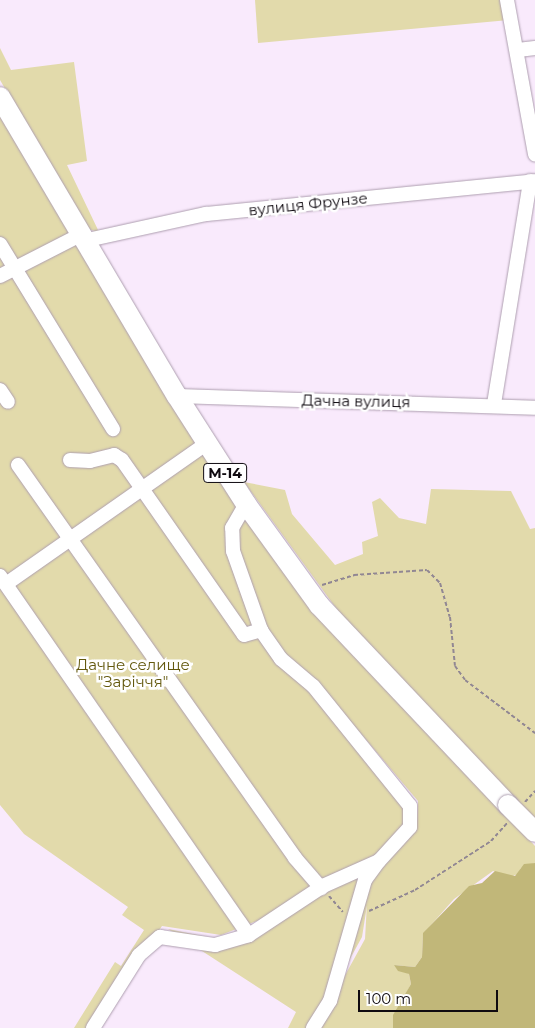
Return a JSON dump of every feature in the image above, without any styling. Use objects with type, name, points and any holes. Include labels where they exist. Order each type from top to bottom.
[{"type":"highway","name":"М-14","points":[[0,98],[206,444],[307,589],[512,812],[535,832]]},
{"type":"street","points":[[507,0],[518,50],[535,154]]},
{"type":"street","points":[[518,50],[535,48]]},
{"type":"street","points":[[494,404],[533,181]]},
{"type":"street","name":"вулиця Фрунзе","points":[[0,276],[82,238],[206,214],[533,181]]},
{"type":"street","points":[[0,244],[113,429]]},
{"type":"street","name":"Дачна вулиця","points":[[177,396],[494,404],[535,408]]},
{"type":"street","points":[[206,444],[142,491],[70,539],[3,580],[249,935]]},
{"type":"street","points":[[70,460],[90,461],[114,454],[244,635],[261,630]]},
{"type":"street","points":[[18,465],[295,858],[322,887]]},
{"type":"street","points":[[246,504],[232,528],[233,551],[261,630],[281,659],[313,686],[410,806],[410,827],[379,861],[365,880],[357,916],[330,1001],[312,1028]]},
{"type":"street","points":[[93,1028],[139,956],[160,936],[215,945],[249,935],[322,887],[379,861]]},
{"type":"path","points":[[307,589],[354,575],[427,570],[440,583],[450,616],[455,666],[465,680],[535,733]]},
{"type":"path","points":[[322,887],[337,910],[357,916],[415,890],[491,841],[512,812],[535,791]]},
{"type":"green space","points":[[255,0],[506,0],[509,20],[258,43]]},
{"type":"green space","points":[[0,48],[11,70],[74,62],[87,161],[67,165],[99,232],[87,229],[0,80]]},
{"type":"green space","name":"Дачне селище \"Заріччя\"","points":[[0,106],[81,245],[372,670],[535,846],[535,863],[521,868],[518,874],[510,877],[493,871],[454,899],[423,934],[422,957],[415,967],[394,965],[409,974],[411,984],[393,1018],[393,1028],[316,1028],[365,939],[368,885],[417,822],[418,801],[339,708],[287,661],[249,600],[292,672],[413,810],[392,845],[287,909],[221,935],[162,926],[91,1028],[74,1028],[115,962],[121,966],[144,930],[122,915],[128,907],[24,834],[0,805]]},
{"type":"green space","points":[[244,482],[285,490],[292,514],[335,565],[363,554],[362,542],[378,536],[372,502],[380,498],[399,518],[426,524],[431,489],[511,491],[530,529],[535,528],[535,823],[341,615]]},
{"type":"green space","points":[[373,868],[362,937],[312,1028],[288,1028],[296,1012],[168,929],[222,940]]},
{"type":"shaded area","points":[[535,863],[535,1028],[393,1028],[393,1015],[411,984],[409,974],[398,971],[394,965],[415,967],[422,957],[423,933],[469,886],[482,883],[495,871],[515,876],[524,864]]}]
